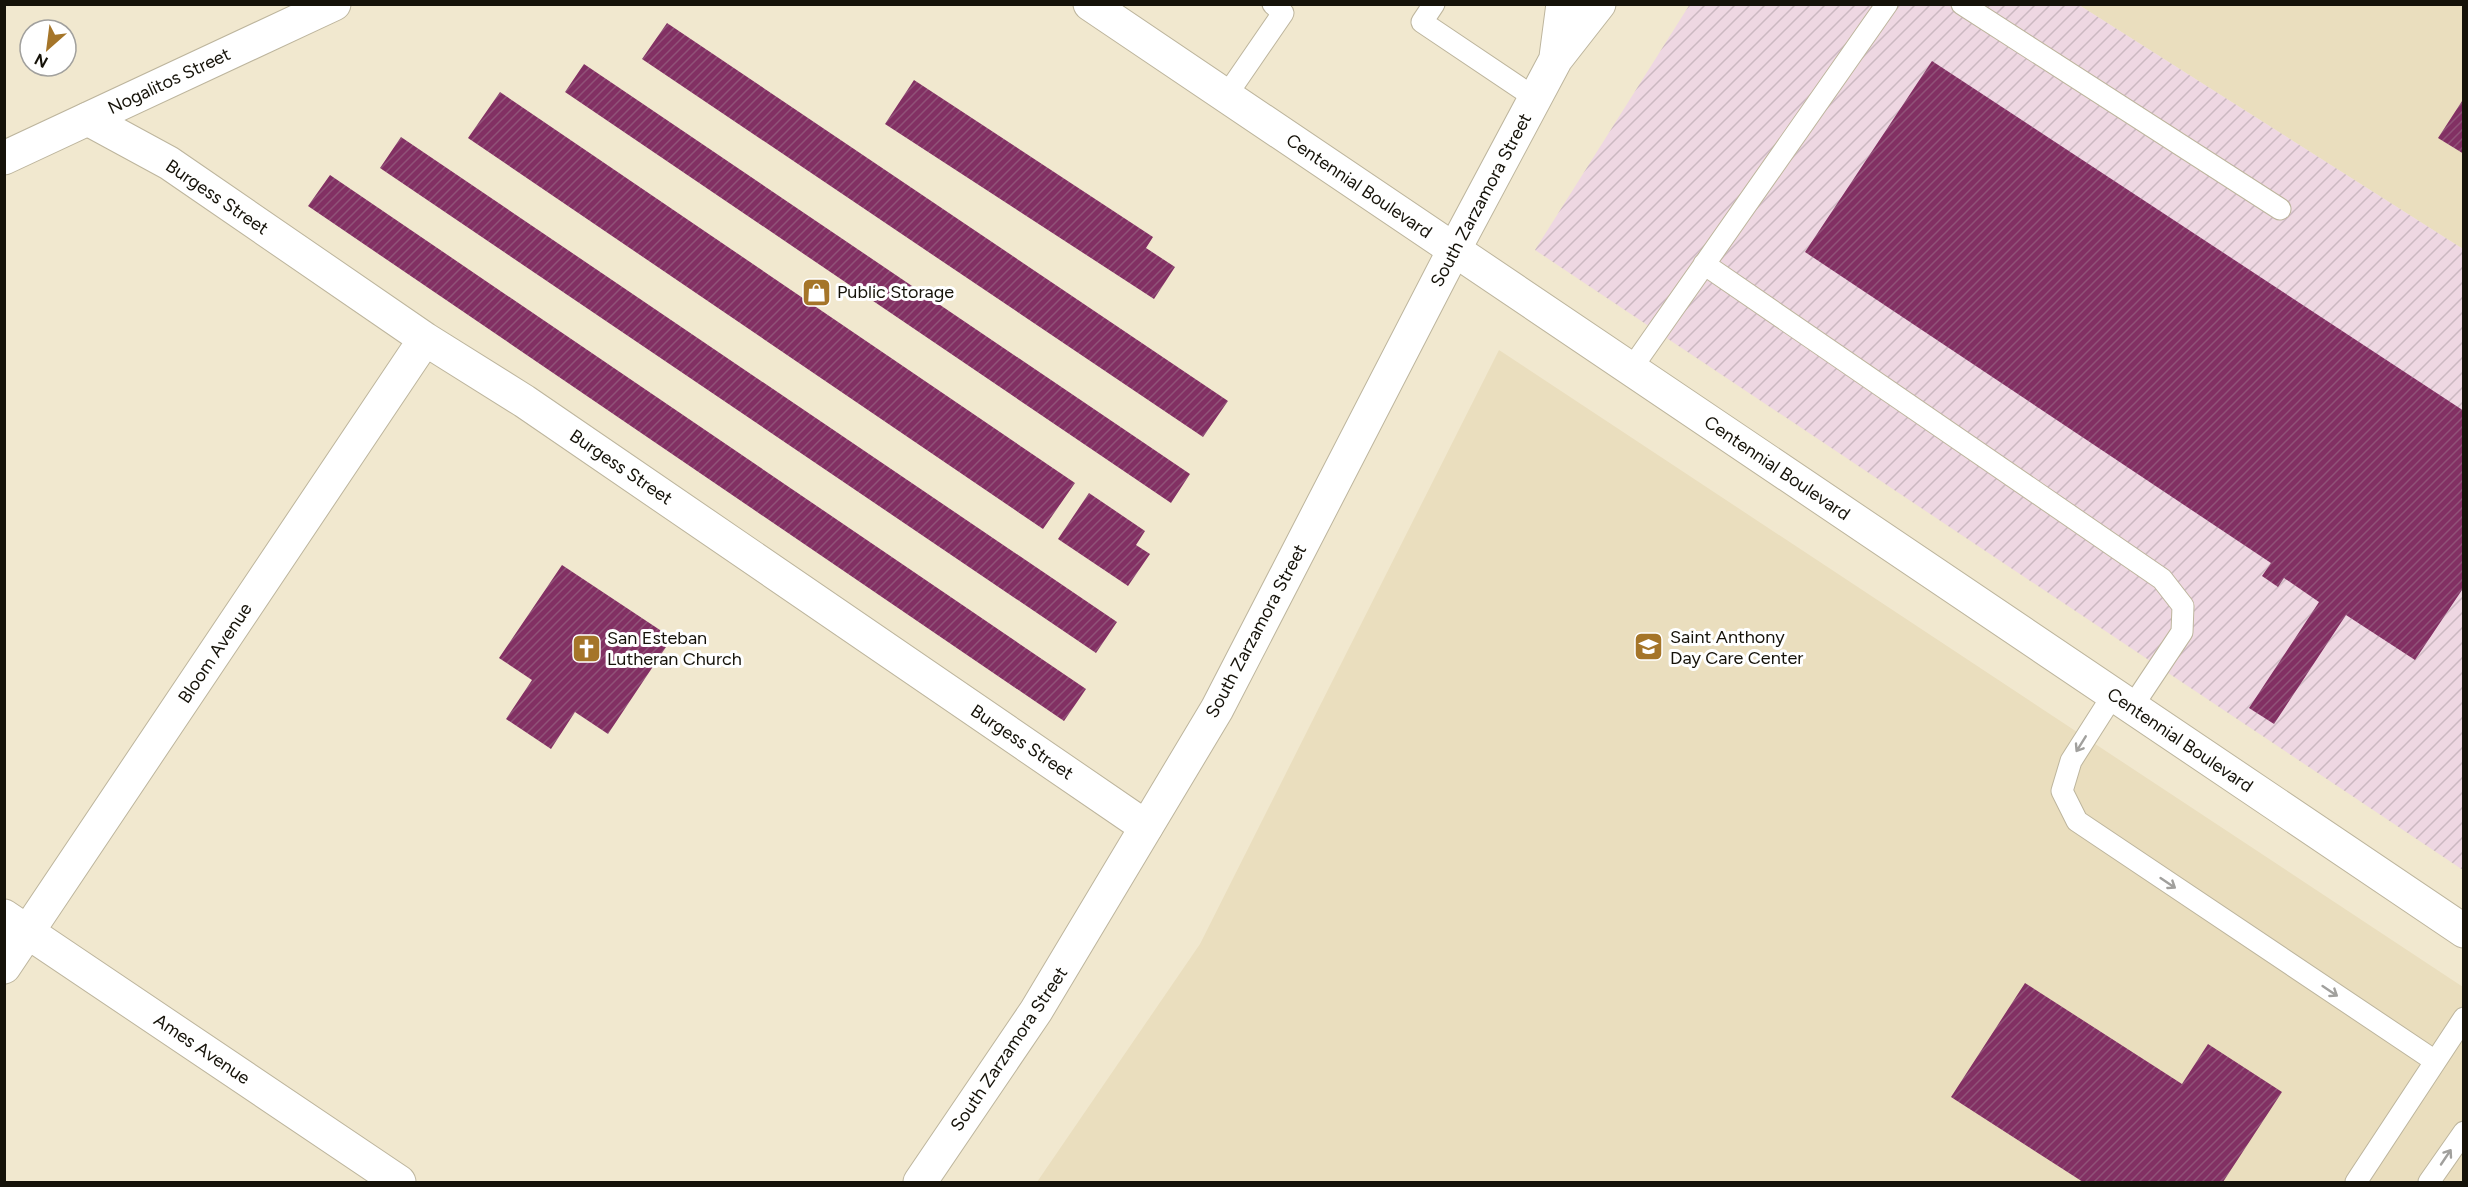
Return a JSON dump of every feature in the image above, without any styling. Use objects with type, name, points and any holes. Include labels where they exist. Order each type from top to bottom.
[{"type":"street","name":"Nogalitos Street","points":[[4,158],[334,4]]},
{"type":"street","name":"Centennial Boulevard","points":[[1090,4],[2463,931]]},
{"type":"street","name":"South Zarzamora Street","points":[[1556,59],[1563,4]]},
{"type":"street","name":"South Zarzamora Street","points":[[920,1182],[1036,1011],[1089,927],[1217,709],[1454,250],[1556,59],[1599,4]]},
{"type":"street","name":"Burgess Street","points":[[88,119],[169,163],[425,339],[524,401],[1146,827]]},
{"type":"street","name":"Bloom Avenue","points":[[4,967],[16,924],[425,339]]},
{"type":"street","name":"Ames Avenue","points":[[16,924],[399,1182]]},
{"type":"lane","points":[[1226,96],[1283,13],[1273,4]]},
{"type":"lane","points":[[1434,4],[1422,22],[1535,98]]},
{"type":"lane","points":[[1631,369],[1887,4]]},
{"type":"lane","points":[[1962,4],[2280,209]]},
{"type":"lane","points":[[1704,264],[2162,579],[2183,606],[2182,632],[2071,761],[2062,791],[2077,821],[2435,1061]]},
{"type":"lane","points":[[2356,1182],[2463,1018]]},
{"type":"lane","points":[[2429,1182],[2463,1132]]},
{"type":"shaded area","points":[[1690,4],[2079,5],[2463,249],[2463,870],[1535,250]]},
{"type":"shaded area","points":[[2079,5],[2463,5],[2463,249]]},
{"type":"shaded area","name":"Saint Anthony Day Care Center","points":[[1499,350],[2463,987],[2463,1182],[1037,1182],[1200,944]]},
{"type":"building","points":[[667,23],[1228,401],[1203,437],[642,59]]},
{"type":"building","points":[[1932,61],[2464,411],[2464,587],[2415,660],[2346,615],[2274,724],[2249,708],[2319,602],[2284,578],[2278,587],[2262,576],[2271,563],[1805,252]]},
{"type":"building","points":[[584,64],[1190,474],[1171,503],[565,92]]},
{"type":"building","points":[[914,80],[1153,237],[1146,248],[1175,267],[1154,299],[885,124]]},
{"type":"building","points":[[500,92],[1075,483],[1043,529],[468,138]]},
{"type":"building","points":[[2464,98],[2464,154],[2438,138]]},
{"type":"building","points":[[401,137],[1117,622],[1096,653],[380,168]]},
{"type":"building","points":[[330,175],[1086,689],[1064,721],[308,206]]},
{"type":"building","points":[[1089,493],[1145,531],[1136,545],[1150,554],[1128,586],[1058,539]]},
{"type":"building","name":"San Esteban Lutheran Church","points":[[562,565],[672,638],[608,734],[575,712],[551,749],[506,719],[532,680],[499,658]]},
{"type":"building","points":[[2025,983],[2182,1084],[2208,1044],[2282,1092],[2223,1182],[2083,1182],[1951,1097]]},
{"type":"place","name":"Public Storage","points":[[816,292]]},
{"type":"place","name":"Saint Anthony Day Care Center","points":[[1649,647]]},
{"type":"place","name":"San Esteban Lutheran Church","points":[[586,648]]}]
